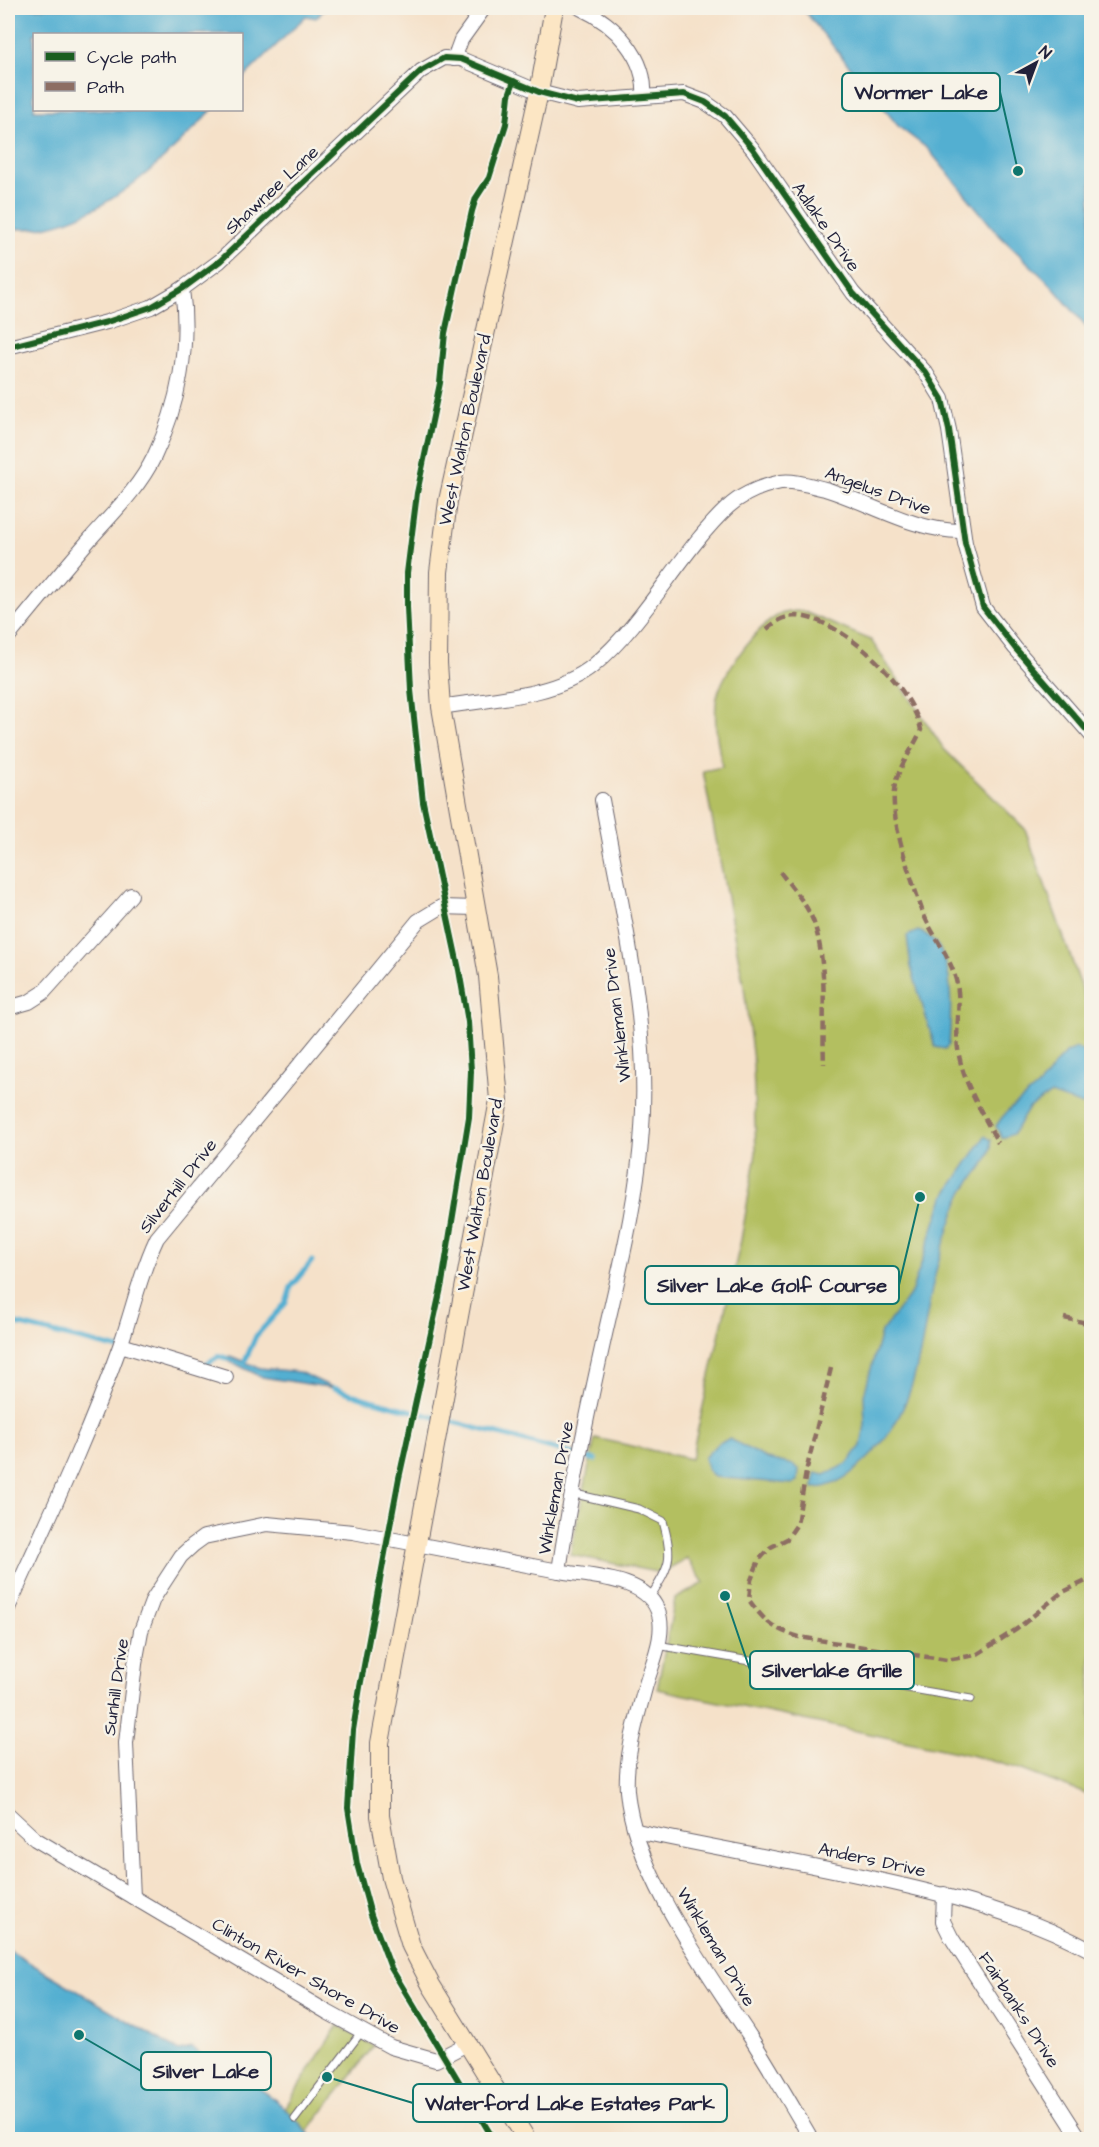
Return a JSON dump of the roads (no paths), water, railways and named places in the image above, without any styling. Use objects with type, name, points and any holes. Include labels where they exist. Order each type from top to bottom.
[{"type":"main road","name":"West Walton Boulevard","points":[[527,2139],[430,1985],[411,1946],[391,1878],[380,1816],[380,1743],[499,1100],[488,976],[441,707],[438,663],[439,572],[448,501],[539,92],[554,8]]},
{"type":"street","points":[[484,8],[461,40],[454,59],[479,65],[539,92]]},
{"type":"street","points":[[580,8],[609,25],[625,39],[645,80],[644,97]]},
{"type":"street","name":"Shawnee Lane","points":[[8,347],[107,322],[151,306],[182,288],[220,261],[421,71],[444,58],[454,59]]},
{"type":"street","name":"Adlake Drive","points":[[539,92],[578,102],[684,94],[705,102],[725,116],[753,149],[854,293],[926,374],[942,399],[949,430],[963,531]]},
{"type":"street","points":[[8,636],[132,492],[153,458],[162,436],[184,358],[187,321],[182,288]]},
{"type":"street","name":"Angelus Drive","points":[[441,707],[553,688],[592,666],[634,624],[729,506],[755,489],[784,482],[813,486],[850,497],[935,530],[963,531]]},
{"type":"street","points":[[963,531],[983,607],[1015,648],[1089,727]]},
{"type":"street","name":"Winkleman Drive","points":[[602,800],[637,1003],[644,1095],[642,1130],[616,1285],[571,1492],[560,1570],[631,1585],[650,1597],[657,1608],[661,1622],[657,1645],[629,1760],[628,1796],[637,1831],[670,1910],[812,2139]]},
{"type":"street","points":[[8,1008],[29,1002],[43,993],[131,895]]},
{"type":"street","name":"Silverhill Drive","points":[[8,1608],[67,1476],[121,1345],[143,1266],[157,1238],[418,921],[441,907],[475,908]]},
{"type":"street","points":[[121,1345],[226,1377]]},
{"type":"street","name":"Sunhill Drive","points":[[133,1897],[126,1743],[141,1631],[153,1599],[181,1556],[204,1537],[267,1524],[353,1532],[560,1570]]},
{"type":"street","points":[[8,1814],[35,1839],[133,1897]]},
{"type":"street","name":"Anders Drive","points":[[637,1831],[944,1894],[1026,1920],[1092,1951]]},
{"type":"street","name":"Fairbanks Drive","points":[[944,1894],[943,1921],[951,1937],[1081,2139]]},
{"type":"street","name":"Clinton River Shore Drive","points":[[133,1897],[391,2047],[436,2060],[467,2044]]},
{"type":"lane","points":[[571,1492],[639,1509],[663,1521],[670,1545],[668,1572],[650,1597]]},
{"type":"lane","points":[[657,1645],[971,1699]]},
{"type":"lane","points":[[295,2119],[362,2031]]},
{"type":"water","points":[[8,8],[326,8],[316,18],[306,16],[243,78],[243,33],[33,33],[33,111],[211,111],[137,181],[93,210],[44,227],[8,229]]},
{"type":"water","points":[[802,8],[1091,8],[1091,332],[1051,285],[998,234],[928,149],[899,127]]},
{"type":"water","points":[[918,931],[931,938],[940,949],[946,964],[951,1015],[949,1045],[945,1049],[935,1047],[911,967],[907,936]]},
{"type":"water","points":[[1077,1048],[1091,1056],[1091,1101],[1082,1105],[1051,1094],[1029,1108],[1013,1134],[1002,1138],[996,1126],[1005,1115],[1042,1082],[1064,1055]]},
{"type":"water","points":[[985,1136],[991,1140],[989,1154],[964,1191],[952,1220],[937,1268],[919,1358],[900,1414],[884,1440],[862,1464],[834,1484],[814,1488],[815,1473],[825,1475],[847,1464],[861,1446],[865,1425],[864,1395],[881,1332],[911,1293],[944,1197]]},
{"type":"water","points":[[230,1356],[260,1368],[299,1372],[334,1388],[262,1377],[229,1361],[226,1358]]},
{"type":"water","points":[[730,1439],[767,1459],[794,1465],[799,1469],[798,1481],[792,1484],[714,1477],[708,1470],[704,1458],[718,1443]]},
{"type":"water","points":[[8,1950],[179,2051],[192,2048],[213,2063],[251,2083],[285,2108],[313,2139],[8,2139]]},
{"type":"waterway","points":[[245,1361],[256,1336],[286,1303],[291,1287],[312,1261]]},
{"type":"waterway","points":[[8,1322],[119,1349]]},
{"type":"waterway","points":[[201,1367],[219,1356],[226,1358]]},
{"type":"waterway","points":[[334,1388],[367,1399],[596,1460]]},
{"type":"place","name":"Wormer Lake","points":[[1018,171]]},
{"type":"place","name":"Silver Lake Golf Course","points":[[920,1197]]},
{"type":"place","name":"Silverlake Grille","points":[[725,1596]]},
{"type":"place","name":"Silver Lake","points":[[79,2035]]},
{"type":"place","name":"Waterford Lake Estates Park","points":[[327,2077]]}]
